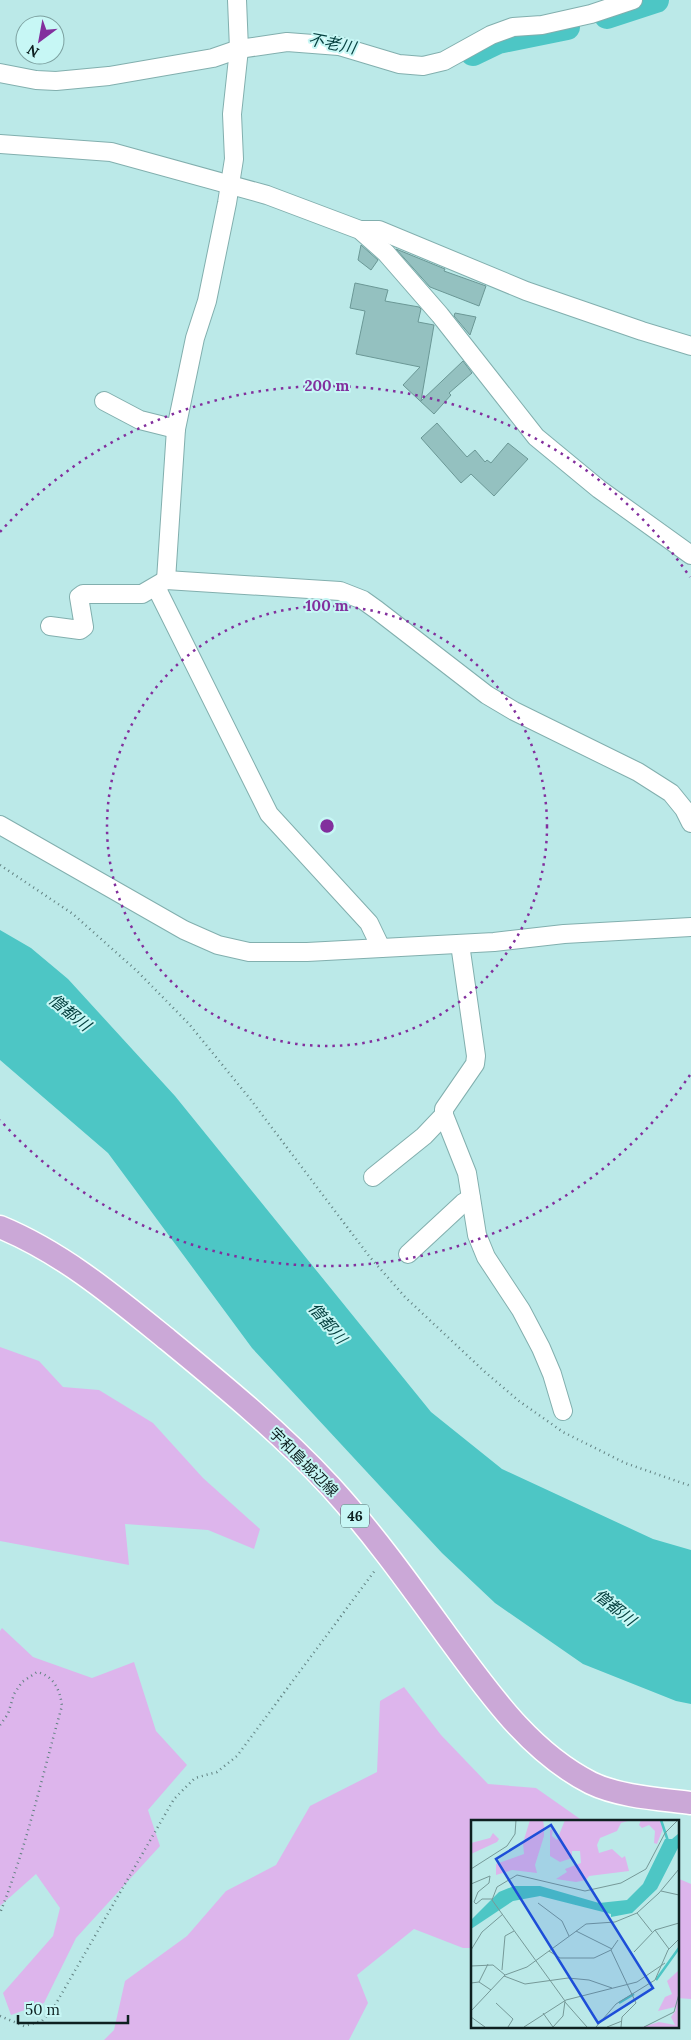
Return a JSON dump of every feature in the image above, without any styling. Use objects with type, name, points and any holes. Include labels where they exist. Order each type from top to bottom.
[{"type":"main road","name":"宇和島城辺線","points":[[0,1227],[28,1238],[64,1259],[209,1374],[280,1436],[330,1486],[387,1554],[497,1704],[535,1744],[560,1764],[593,1784],[630,1795],[691,1803]]},
{"type":"street","points":[[237,0],[239,50],[232,114],[234,159],[207,301],[195,338],[176,429],[161,583],[268,814],[369,923],[381,948]]},
{"type":"street","points":[[0,73],[36,80],[56,81],[100,77],[213,58],[239,50],[287,42],[339,46],[399,64],[423,66],[444,61],[492,35],[513,28],[542,25],[591,14],[633,0]]},
{"type":"street","points":[[0,144],[111,152],[230,184],[267,195],[360,230],[378,230],[526,291],[691,346]]},
{"type":"street","points":[[360,230],[386,253],[440,315],[536,437],[560,459],[599,489],[691,555]]},
{"type":"street","points":[[104,401],[140,420],[176,429]]},
{"type":"street","points":[[50,626],[80,630],[84,626],[79,597],[83,594],[142,594],[161,583],[340,591],[363,600],[487,695],[514,711],[638,772],[671,793],[684,809],[691,824]]},
{"type":"street","points":[[0,825],[184,930],[218,945],[249,952],[307,952],[460,944],[564,934],[691,927]]},
{"type":"street","points":[[460,944],[476,1056],[475,1064],[444,1109],[444,1115],[467,1173],[478,1235],[486,1257],[521,1310],[542,1348],[563,1411]]},
{"type":"street","points":[[373,1177],[424,1136],[444,1115]]},
{"type":"street","points":[[408,1254],[462,1203],[471,1198]]},
{"type":"path","points":[[0,866],[73,914],[137,971],[189,1024],[251,1100],[369,1256],[405,1297],[459,1350],[519,1402],[563,1432],[625,1463],[691,1486]]},
{"type":"path","points":[[0,2016],[24,2026],[42,2021],[54,2007],[174,1799],[195,1778],[217,1772],[237,1756],[387,1554]]},
{"type":"path","points":[[0,1725],[8,1714],[14,1694],[22,1682],[37,1672],[44,1674],[54,1681],[60,1693],[62,1706],[32,1822],[0,1913]]},
{"type":"shaded area","points":[[0,1347],[39,1361],[63,1387],[99,1390],[153,1423],[203,1478],[260,1529],[254,1549],[208,1530],[125,1524],[129,1565],[0,1541]]},
{"type":"shaded area","points":[[2,1628],[33,1657],[92,1678],[134,1662],[156,1731],[187,1765],[148,1810],[160,1846],[76,1938],[44,2003],[11,2015],[3,1993],[53,1936],[60,1908],[36,1874],[0,1906],[0,1631]]},
{"type":"shaded area","points":[[404,1687],[441,1735],[488,1784],[536,1788],[582,1820],[471,1820],[471,1948],[463,1948],[414,1929],[357,1975],[368,2003],[349,2040],[104,2040],[114,2030],[125,1981],[187,1936],[226,1891],[276,1865],[310,1806],[377,1772],[380,1701]]},
{"type":"shaded area","points":[[678,1878],[691,1884],[691,1999],[678,1998]]},
{"type":"water","name":"僧都川","points":[[0,930],[31,948],[68,979],[175,1096],[431,1412],[502,1469],[653,1539],[691,1550],[691,1704],[676,1701],[583,1664],[495,1603],[442,1553],[252,1348],[108,1153],[0,1060]]},
{"type":"building","points":[[361,245],[378,260],[371,270],[358,260]]},
{"type":"building","points":[[396,249],[445,269],[444,271],[486,286],[479,306],[430,287]]},
{"type":"building","points":[[355,283],[388,290],[385,301],[419,307],[421,309],[418,322],[434,325],[421,401],[463,361],[472,373],[449,393],[451,395],[434,414],[403,385],[420,367],[356,354],[365,311],[350,308]]},
{"type":"building","points":[[455,313],[476,317],[470,335],[454,316]]},
{"type":"building","points":[[437,423],[467,457],[475,450],[485,462],[487,460],[491,463],[508,443],[528,459],[494,496],[471,474],[461,483],[421,438]]},
{"type":"waterway","name":"不老川","points":[[607,16],[656,0]]},
{"type":"waterway","name":"不老川","points":[[473,53],[498,41],[567,27]]}]
